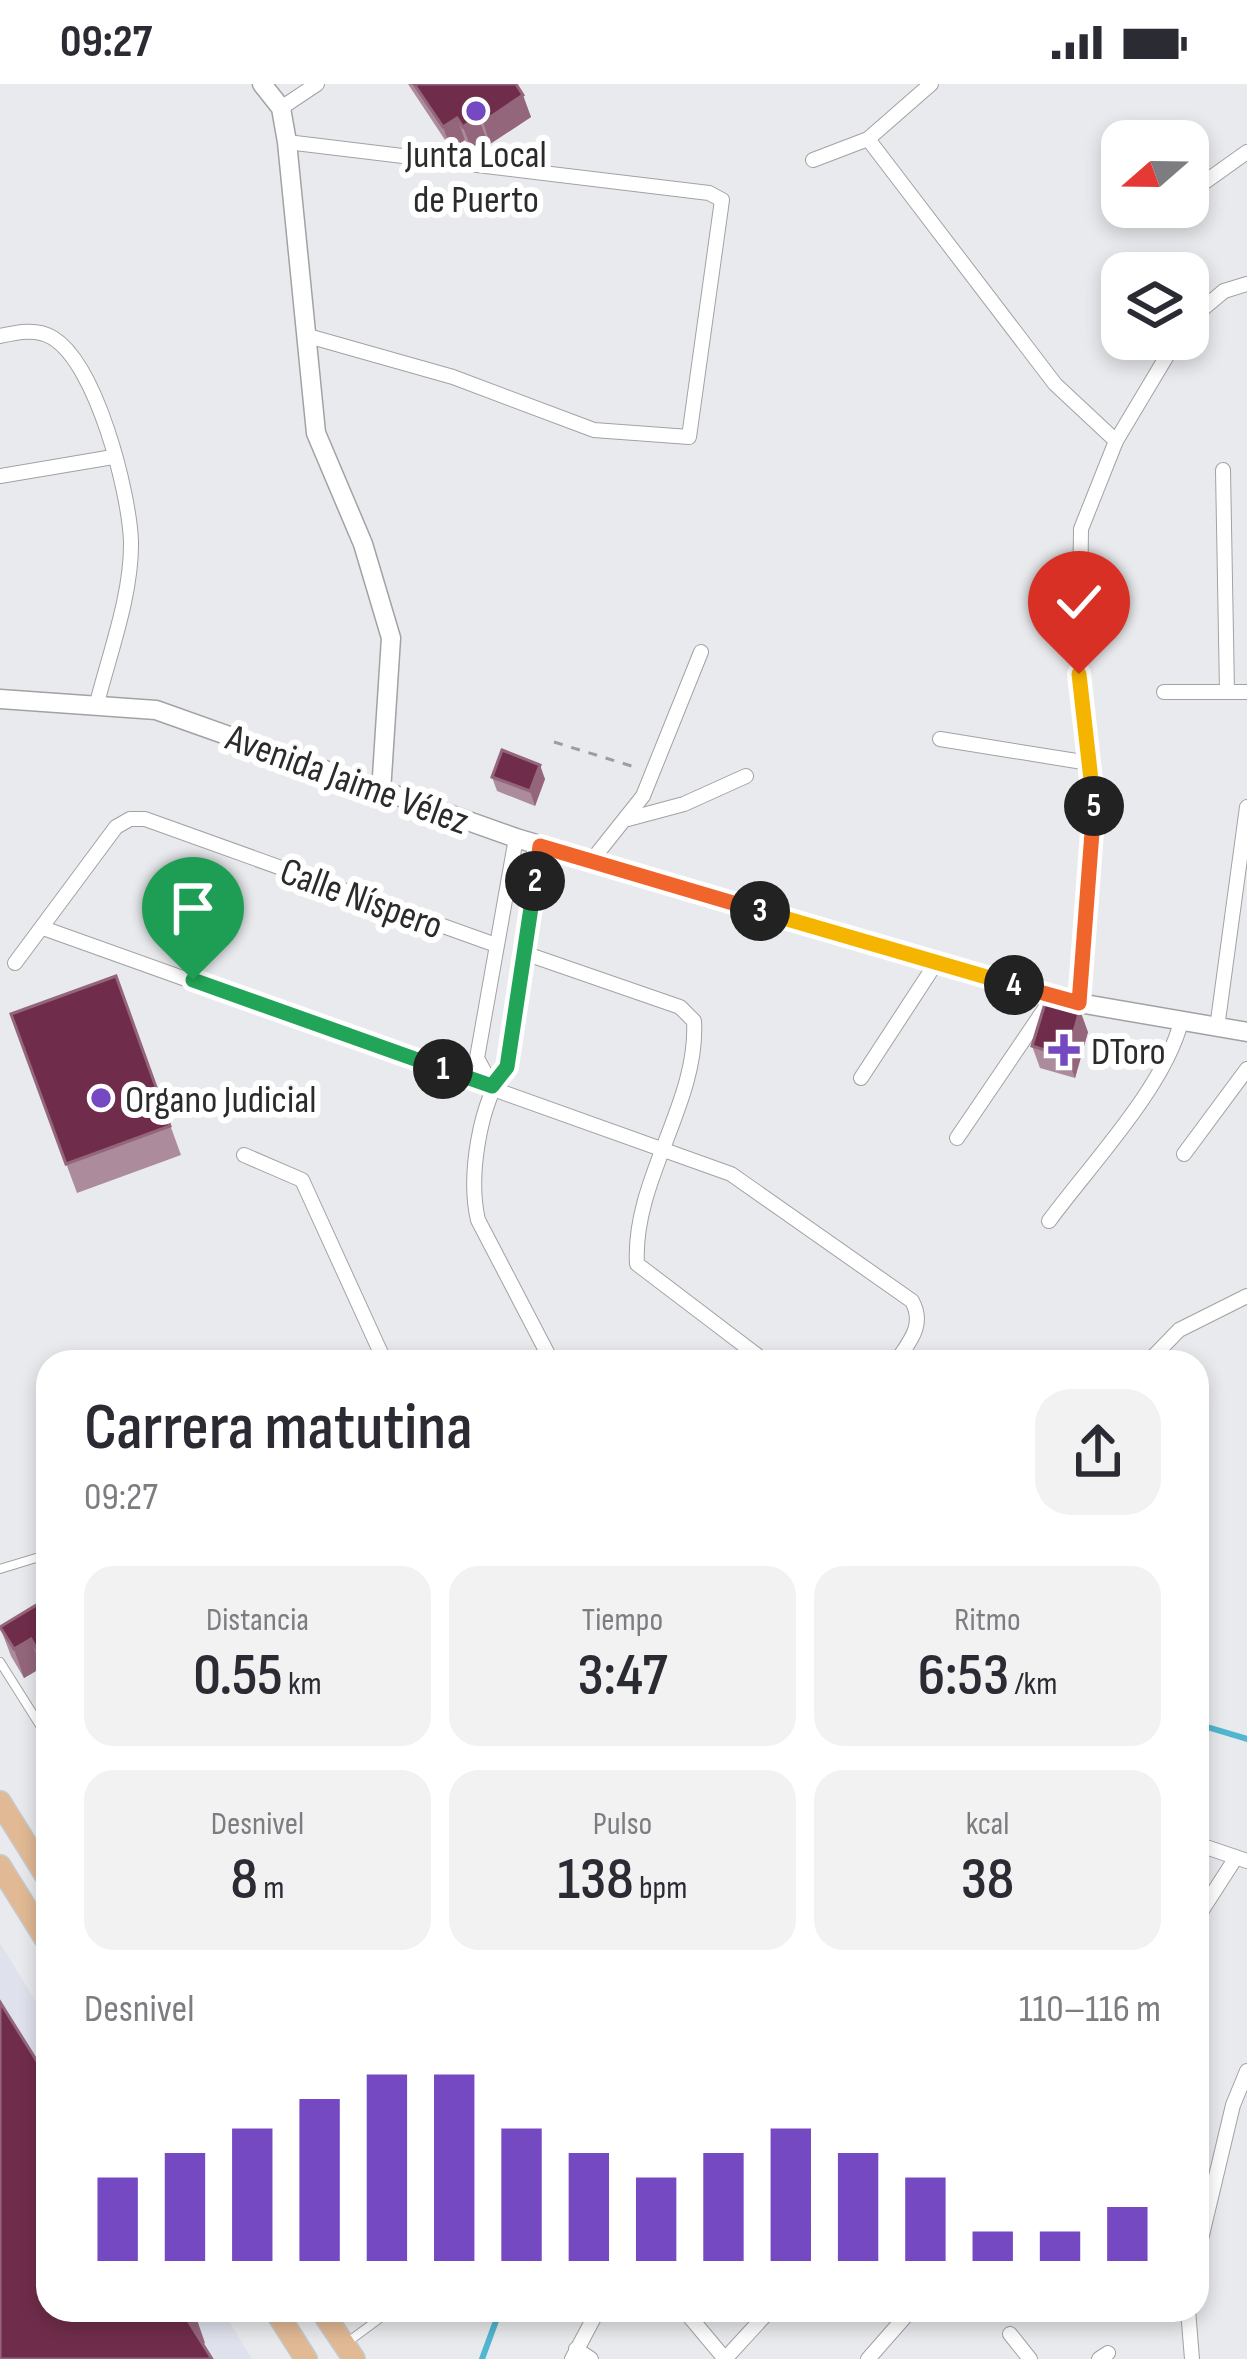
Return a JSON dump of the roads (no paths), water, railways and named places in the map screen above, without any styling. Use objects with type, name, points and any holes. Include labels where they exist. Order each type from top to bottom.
[{"type":"main road","points":[[0,1802],[36,1860]]},
{"type":"main road","points":[[0,1866],[36,1924]]},
{"type":"main road","points":[[283,2322],[306,2359]]},
{"type":"main road","points":[[329,2322],[349,2352]]},
{"type":"street","points":[[262,84],[281,108],[287,142],[316,433],[363,544],[391,638],[381,792]]},
{"type":"street","points":[[281,108],[317,84]]},
{"type":"street","points":[[813,160],[868,139],[931,84]]},
{"type":"street","points":[[868,139],[1055,384],[1116,441]]},
{"type":"street","points":[[287,142],[709,193],[722,200],[689,436],[594,430],[434,371],[308,336]]},
{"type":"street","points":[[1209,179],[1247,152]]},
{"type":"street","points":[[1209,304],[1225,291],[1247,284]]},
{"type":"street","points":[[0,336],[23,330],[52,338],[70,355],[93,392],[113,457],[131,542],[126,588],[97,703]]},
{"type":"street","points":[[1079,1003],[1096,820],[1076,584],[1081,529],[1116,441],[1165,360]]},
{"type":"street","points":[[0,476],[113,457]]},
{"type":"street","points":[[1222,470],[1227,692]]},
{"type":"street","points":[[592,860],[628,819],[701,652]]},
{"type":"street","points":[[1164,692],[1247,692]]},
{"type":"street","name":"Avenida Jaime Vélez","points":[[0,699],[156,710],[540,846],[936,963],[1079,1003],[1247,1032]]},
{"type":"street","points":[[940,739],[1088,763]]},
{"type":"street","points":[[628,819],[684,804],[746,776]]},
{"type":"street","points":[[1217,1028],[1247,807]]},
{"type":"street","name":"Calle Níspero","points":[[15,963],[116,827],[130,819],[145,819],[496,945]]},
{"type":"street","points":[[492,1086],[477,1058],[516,838]]},
{"type":"street","points":[[540,846],[507,1067],[492,1086],[473,1199],[478,1220],[546,1350]]},
{"type":"street","points":[[43,928],[731,1174],[912,1300],[920,1316],[904,1350]]},
{"type":"street","points":[[524,953],[680,1007],[694,1021],[696,1044],[661,1149],[636,1245],[637,1264],[750,1350]]},
{"type":"street","points":[[861,1078],[936,963]]},
{"type":"street","points":[[957,1138],[1052,995]]},
{"type":"street","points":[[1049,1221],[1157,1073],[1175,1045],[1181,1022]]},
{"type":"street","points":[[1184,1154],[1247,1069]]},
{"type":"street","points":[[244,1155],[302,1180],[380,1350]]},
{"type":"street","points":[[1160,1350],[1179,1330],[1247,1296]]},
{"type":"street","points":[[1209,1848],[1241,1860],[1209,1902]]},
{"type":"street","points":[[1209,2206],[1233,2105],[1247,2071]]},
{"type":"street","points":[[591,2322],[574,2354],[591,2359]]},
{"type":"street","points":[[695,2322],[724,2359],[759,2322]]},
{"type":"street","points":[[868,2359],[900,2322]]},
{"type":"street","points":[[1189,2322],[1192,2359]]},
{"type":"street","points":[[1010,2334],[1030,2359]]},
{"type":"lane","points":[[0,1569],[36,1558]]},
{"type":"lane","points":[[0,1662],[36,1719]]},
{"type":"lane","points":[[349,2352],[380,2322]]},
{"type":"waterway","points":[[1209,1728],[1247,1739]]},
{"type":"waterway","points":[[482,2359],[496,2322]]},
{"type":"place","name":"Junta Local de Puerto","points":[[476,111]]},
{"type":"place","name":"DToro","points":[[1064,1050]]},
{"type":"place","name":"Organo Judicial","points":[[101,1098]]}]
